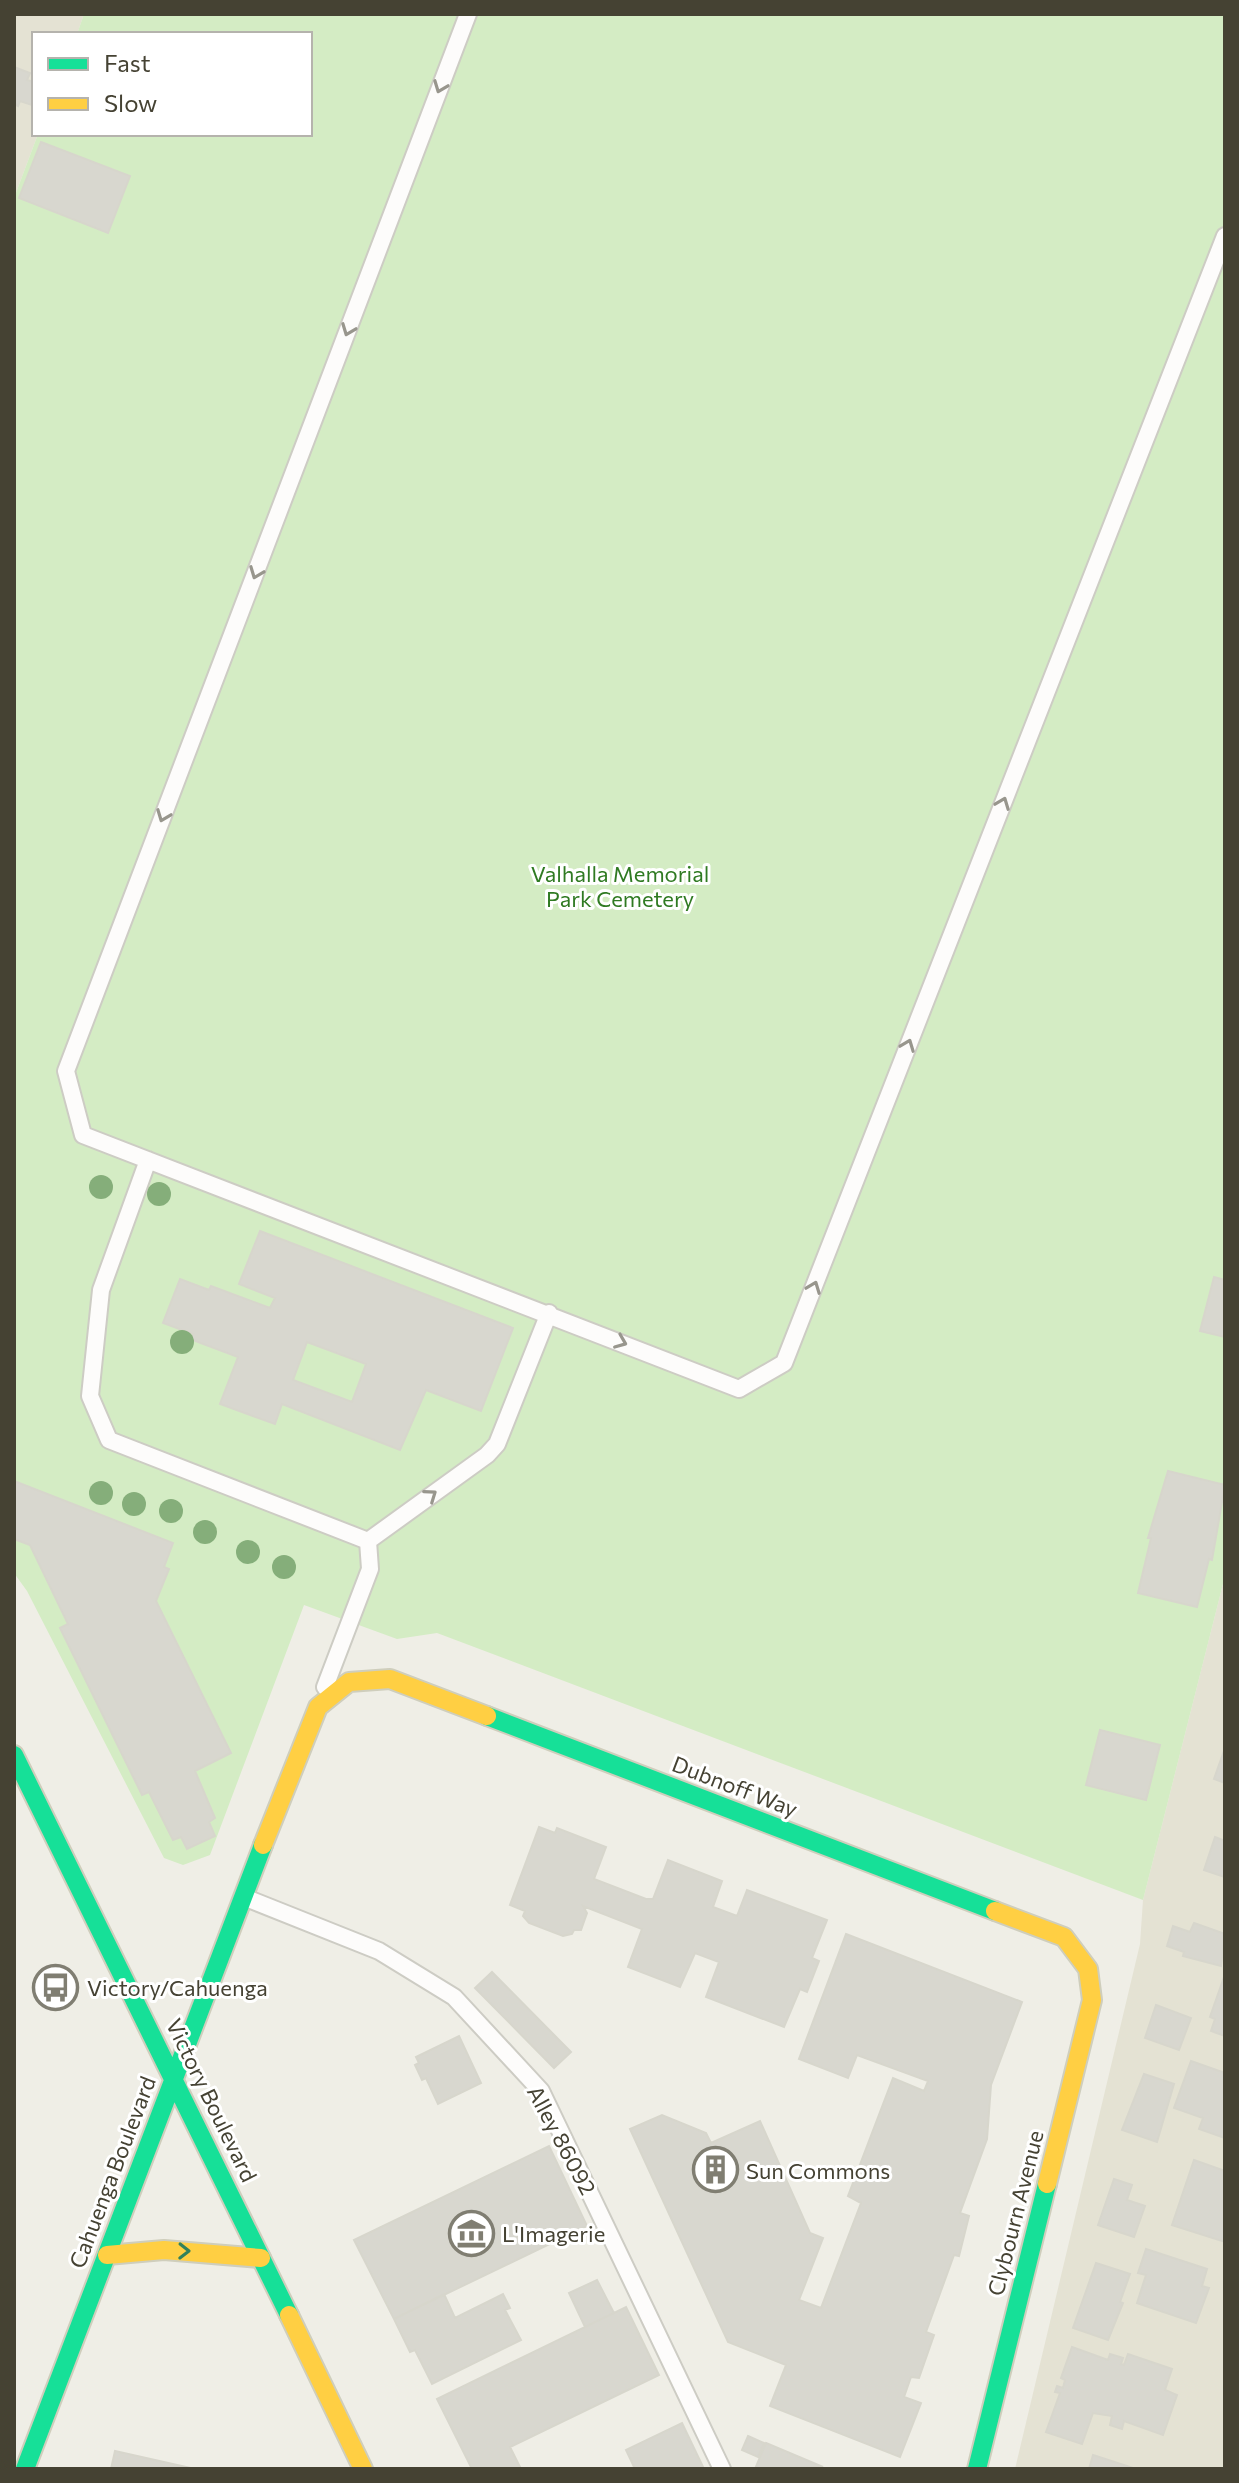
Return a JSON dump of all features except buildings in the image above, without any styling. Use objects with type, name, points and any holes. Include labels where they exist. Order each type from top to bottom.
[{"type":"street","name":"Dubnoff Way","points":[[318,1707],[349,1682],[390,1679],[1064,1937],[1088,1969]]},
{"type":"street","name":"Cahuenga Boulevard","points":[[33,2465],[174,2076],[318,1707]]},
{"type":"street","name":"Victory Boulevard","points":[[14,1755],[174,2076],[363,2469]]},
{"type":"street","name":"Clybourn Avenue","points":[[977,2469],[1092,2000],[1088,1969]]},
{"type":"street","points":[[107,2255],[186,2251],[261,2258]]},
{"type":"lane","points":[[468,14],[66,1071],[83,1135],[739,1389],[784,1363],[1225,236]]},
{"type":"lane","points":[[148,1160],[101,1290],[90,1396],[109,1440],[368,1541]]},
{"type":"lane","points":[[368,1541],[487,1455],[497,1444],[549,1313]]},
{"type":"lane","points":[[318,1707],[370,1569],[368,1541]]},
{"type":"lane","name":"Alley 86092","points":[[245,1898],[379,1951],[454,1997],[541,2091],[722,2469]]},
{"type":"shaded area","points":[[14,14],[84,14],[78,32],[32,32],[32,136],[37,136],[14,198]]},
{"type":"shaded area","points":[[1225,1576],[1225,2469],[1015,2469],[1140,1944],[1143,1900]]},
{"type":"green space","name":"Valhalla Memorial Park Cemetery","points":[[84,14],[1225,14],[1225,1576],[1143,1900],[437,1633],[397,1639],[304,1605],[210,1855],[183,1865],[164,1858],[27,1591],[14,1573],[14,198],[37,136],[312,136],[312,32],[78,32]]},
{"type":"traffic: fast","points":[[487,1716],[995,1911]]},
{"type":"traffic: fast","points":[[14,1755],[289,2315]]},
{"type":"traffic: fast","points":[[25,2469],[263,1845]]},
{"type":"traffic: fast","points":[[977,2469],[1047,2184]]},
{"type":"traffic: slow","points":[[263,1845],[318,1707],[349,1682],[390,1679],[487,1716]]},
{"type":"traffic: slow","points":[[995,1911],[1064,1937],[1088,1969],[1092,2000],[1047,2184]]},
{"type":"traffic: slow","points":[[107,2255],[164,2250],[261,2258]]},
{"type":"traffic: slow","points":[[289,2315],[363,2469]]},
{"type":"place","name":"Victory/Cahuenga","points":[[56,1987]]},
{"type":"place","name":"Sun Commons","points":[[715,2170]]},
{"type":"place","name":"L'Imagerie","points":[[471,2233]]}]
